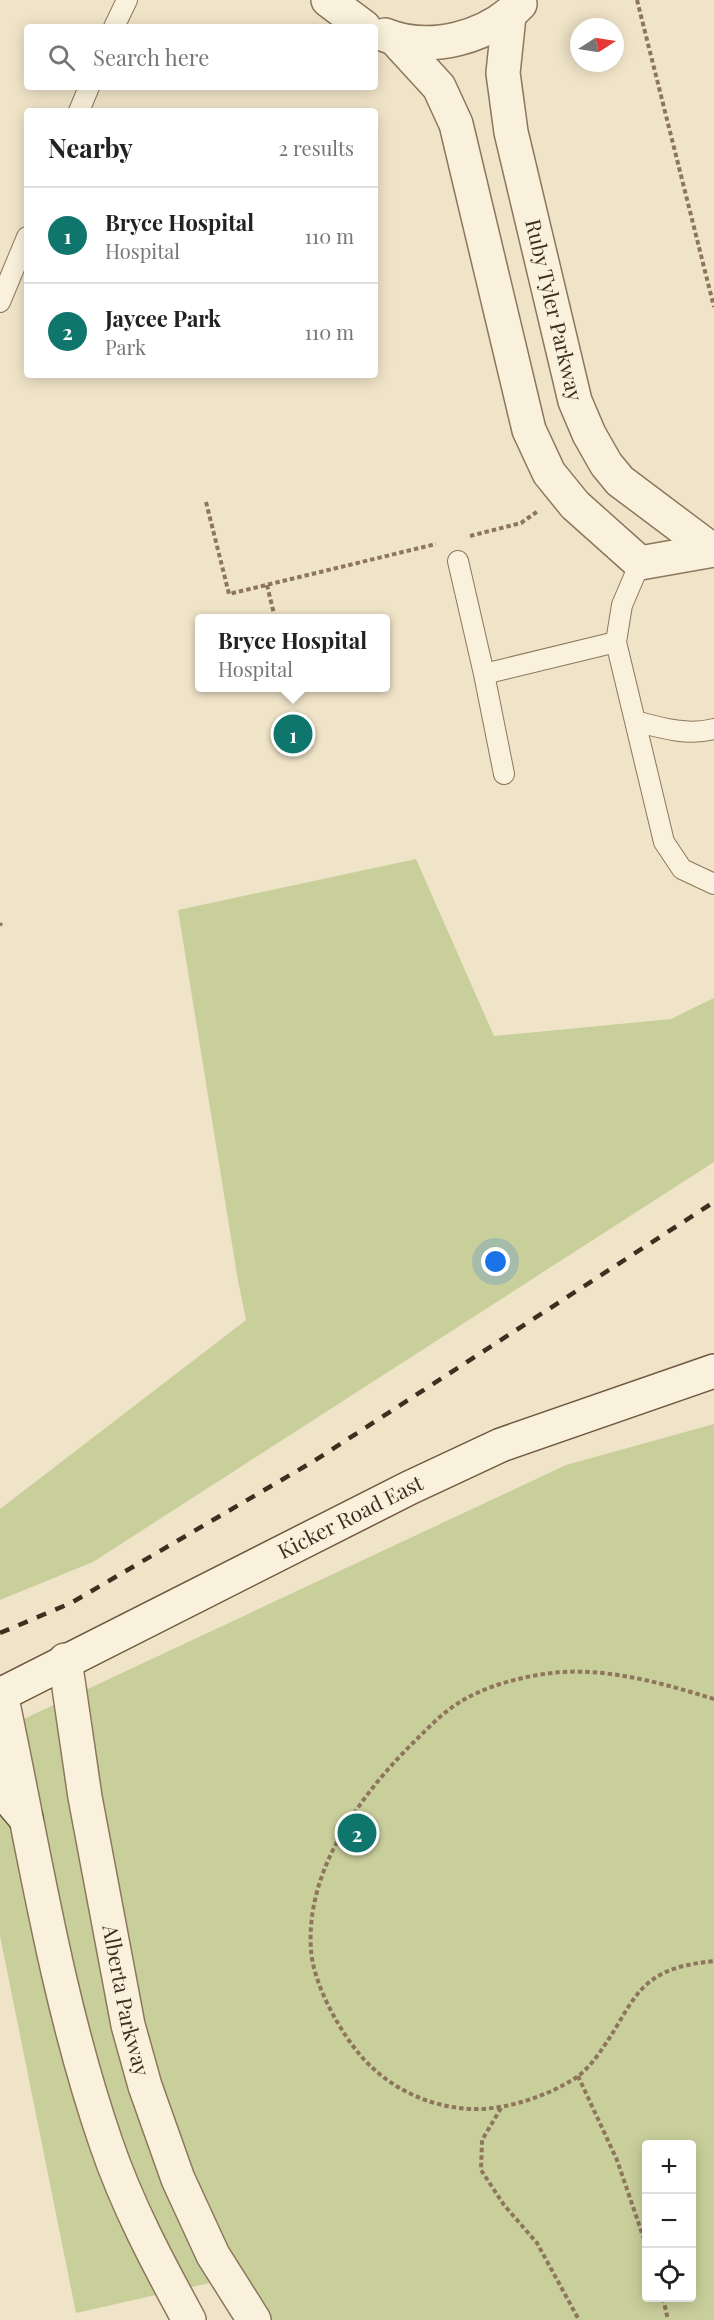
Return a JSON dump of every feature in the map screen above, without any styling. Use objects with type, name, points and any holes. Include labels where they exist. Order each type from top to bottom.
[{"type":"street","points":[[328,0],[360,24]]},
{"type":"street","points":[[385,35],[435,43],[474,35],[516,8]]},
{"type":"street","name":"Ruby Tyler Parkway","points":[[516,8],[503,73],[511,132],[575,401],[606,464],[620,481],[713,550]]},
{"type":"street","points":[[385,35],[439,87],[456,124],[529,430],[549,473],[575,505],[639,563],[713,550]]},
{"type":"street","name":"Kicker Road East","points":[[1,1695],[65,1660],[409,1488],[501,1445],[714,1371]]},
{"type":"street","name":"Alberta Parkway","points":[[65,1660],[85,1797],[128,2025],[145,2086],[178,2179],[213,2255],[254,2320]]},
{"type":"street","points":[[1,1695],[76,2046],[106,2144],[150,2247],[189,2320]]},
{"type":"street","points":[[0,1788],[26,1819]]},
{"type":"lane","points":[[115,24],[127,0]]},
{"type":"lane","points":[[81,108],[88,90]]},
{"type":"lane","points":[[0,302],[24,244]]},
{"type":"lane","points":[[458,561],[504,774]]},
{"type":"lane","points":[[639,563],[622,605],[616,642],[664,842],[682,869],[714,884]]},
{"type":"lane","points":[[484,674],[616,642]]},
{"type":"lane","points":[[635,721],[672,730],[704,732],[714,729]]},
{"type":"path","points":[[637,0],[714,307]]},
{"type":"path","points":[[206,502],[229,594],[440,543]]},
{"type":"path","points":[[463,538],[521,523],[540,508]]},
{"type":"path","points":[[267,585],[274,614]]},
{"type":"path","points":[[714,1699],[645,1680],[601,1672],[561,1672],[522,1678],[490,1688],[460,1702],[402,1753],[372,1786],[350,1820],[332,1853],[318,1887],[312,1918],[311,1952],[321,1988],[342,2031],[368,2066],[389,2083],[418,2097],[442,2105],[462,2108],[501,2107],[531,2099],[578,2076],[596,2057],[644,1986],[662,1973],[684,1964],[714,1961]]},
{"type":"path","points":[[578,2076],[617,2160],[642,2233]]},
{"type":"path","points":[[501,2107],[482,2140],[481,2170],[504,2205],[537,2243],[579,2320]]},
{"type":"path","points":[[664,2302],[669,2320]]},
{"type":"green space","points":[[416,859],[494,1036],[671,1019],[714,998],[714,1162],[93,1562],[0,1600],[0,1509],[246,1320],[178,910]]},
{"type":"green space","points":[[714,1424],[714,2320],[242,2320],[232,2278],[76,2313],[0,1936],[0,1730],[566,1465]]},
{"type":"railway","points":[[0,1633],[71,1603],[314,1461],[714,1202]]},
{"type":"place","name":"Bryce Hospital","points":[[293,734]]},
{"type":"place","name":"Jaycee Park","points":[[357,1833]]}]
